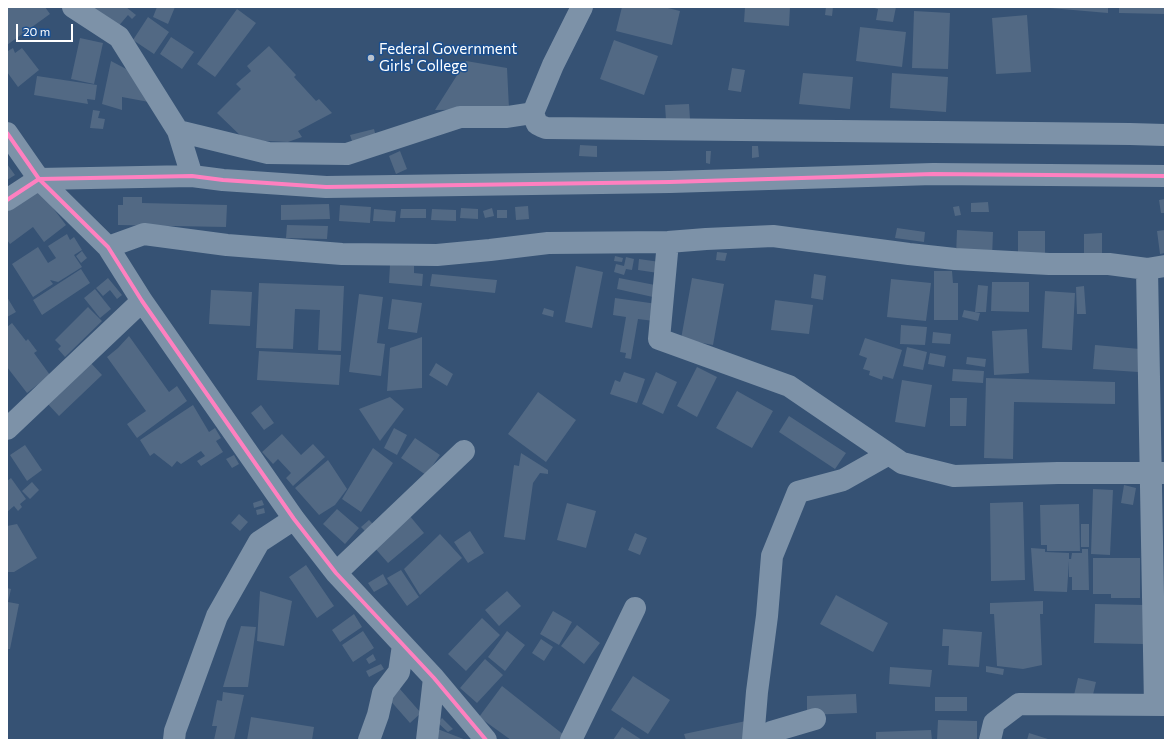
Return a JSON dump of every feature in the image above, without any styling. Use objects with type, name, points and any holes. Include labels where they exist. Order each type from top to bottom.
[{"type":"street","points":[[74,7],[119,37],[178,131],[192,176]]},
{"type":"street","points":[[582,7],[553,65],[533,113],[537,124],[546,128],[1165,135]]},
{"type":"street","points":[[178,131],[268,153],[347,154],[460,117],[507,117],[533,113]]},
{"type":"street","points":[[7,133],[39,179],[108,248],[142,301],[294,519],[336,573],[434,678],[486,740]]},
{"type":"street","points":[[7,200],[39,179],[192,176],[223,180],[326,187],[670,182],[933,174],[1165,176]]},
{"type":"street","points":[[108,248],[144,234],[227,245],[342,254],[437,255],[548,243],[668,242],[773,236],[954,259],[1049,264],[1109,264],[1156,267],[1160,705],[1019,704],[994,723],[990,740]]},
{"type":"street","points":[[668,242],[659,339],[789,386],[902,463],[954,476],[1058,473],[1157,473]]},
{"type":"street","points":[[7,429],[142,301]]},
{"type":"street","points":[[336,573],[464,451]]},
{"type":"street","points":[[753,740],[772,556],[798,492],[843,480],[889,454]]},
{"type":"street","points":[[174,740],[175,731],[217,616],[259,542],[294,519]]},
{"type":"street","points":[[571,740],[635,608]]},
{"type":"street","points":[[369,740],[378,715],[383,692],[399,672],[403,645]]},
{"type":"street","points":[[427,740],[434,678]]},
{"type":"street","points":[[766,740],[772,732],[816,719]]},
{"type":"building","points":[[7,7],[45,7],[50,14],[7,45]]},
{"type":"building","points":[[92,7],[126,7],[136,15],[132,19],[128,15],[116,29]]},
{"type":"building","points":[[157,7],[175,7],[168,24],[153,17]]},
{"type":"building","points":[[622,7],[664,7],[680,11],[672,45],[616,31]]},
{"type":"building","points":[[745,7],[790,7],[789,26],[744,22]]},
{"type":"building","points":[[826,7],[833,7],[832,16],[825,15]]},
{"type":"building","points":[[871,7],[896,7],[893,22],[876,20],[878,9]]},
{"type":"building","points":[[1108,7],[1108,13],[1050,8]]},
{"type":"building","points":[[1119,7],[1165,7],[1165,14],[1119,13]]},
{"type":"building","points":[[237,9],[256,23],[215,77],[197,64]]},
{"type":"building","points":[[914,11],[950,13],[948,69],[912,68]]},
{"type":"building","points":[[1027,15],[1031,72],[996,74],[992,18]]},
{"type":"building","points":[[148,17],[169,32],[154,54],[133,40]]},
{"type":"building","points":[[860,27],[906,32],[902,67],[856,61]]},
{"type":"building","points":[[171,37],[194,52],[182,69],[160,54]]},
{"type":"building","points":[[80,38],[103,43],[94,84],[71,79]]},
{"type":"building","points":[[614,40],[658,56],[644,95],[600,79]]},
{"type":"building","points":[[269,46],[296,75],[294,77],[316,101],[319,99],[332,113],[298,131],[302,137],[288,142],[245,140],[217,113],[241,89],[236,84],[251,71],[247,66]]},
{"type":"building","points":[[13,48],[15,53],[22,48],[39,70],[18,87],[7,72],[7,50],[8,51]]},
{"type":"building","points":[[111,61],[153,83],[149,102],[122,97],[122,110],[102,104]]},
{"type":"building","points":[[466,61],[507,68],[509,109],[435,110]]},
{"type":"building","points":[[732,68],[745,70],[741,92],[728,90]]},
{"type":"building","points":[[803,73],[853,77],[850,109],[799,104]]},
{"type":"building","points":[[892,73],[948,77],[946,112],[890,108]]},
{"type":"building","points":[[37,76],[97,85],[95,100],[87,99],[88,104],[34,95]]},
{"type":"building","points":[[689,104],[690,119],[666,120],[665,105]]},
{"type":"building","points":[[93,110],[100,111],[98,118],[105,119],[103,129],[90,128]]},
{"type":"building","points":[[374,129],[376,137],[353,144],[350,135]]},
{"type":"building","points":[[580,145],[597,146],[597,157],[579,156]]},
{"type":"building","points":[[752,146],[758,146],[759,157],[752,158]]},
{"type":"building","points":[[400,151],[407,169],[396,174],[389,156]]},
{"type":"building","points":[[706,151],[711,151],[710,164],[706,163]]},
{"type":"building","points":[[7,164],[15,175],[7,180]]},
{"type":"building","points":[[34,183],[66,225],[44,242],[33,227],[10,244],[7,240],[7,204]]},
{"type":"building","points":[[123,197],[142,197],[142,203],[227,205],[226,227],[118,225],[118,205],[123,205]]},
{"type":"building","points":[[1165,199],[1165,213],[1161,213],[1159,200]]},
{"type":"building","points":[[988,202],[989,212],[971,212],[971,203]]},
{"type":"building","points":[[329,204],[330,219],[281,220],[281,205]]},
{"type":"building","points":[[340,205],[371,207],[370,223],[339,221]]},
{"type":"building","points":[[528,206],[529,219],[516,220],[515,207]]},
{"type":"building","points":[[959,206],[961,215],[955,216],[953,207]]},
{"type":"building","points":[[461,208],[478,209],[478,219],[460,218]]},
{"type":"building","points":[[492,208],[494,216],[485,218],[483,211]]},
{"type":"building","points":[[374,209],[396,211],[395,222],[373,221]]},
{"type":"building","points":[[401,209],[426,209],[426,218],[400,218]]},
{"type":"building","points":[[432,209],[456,210],[456,221],[431,220]]},
{"type":"building","points":[[497,210],[507,210],[507,218],[497,218]]},
{"type":"building","points":[[287,225],[328,226],[327,239],[286,238]]},
{"type":"building","points":[[897,228],[925,232],[924,242],[895,238]]},
{"type":"building","points":[[957,230],[993,232],[992,258],[956,256]]},
{"type":"building","points":[[1165,230],[1165,253],[1160,254],[1157,231]]},
{"type":"building","points":[[1018,231],[1045,231],[1045,255],[1018,255]]},
{"type":"building","points":[[1102,233],[1102,256],[1084,257],[1084,234]]},
{"type":"building","points":[[67,234],[70,240],[74,237],[82,250],[74,255],[82,267],[58,282],[50,280],[53,284],[33,297],[12,264],[38,247],[48,263],[56,258],[48,246]]},
{"type":"building","points":[[82,251],[87,258],[81,263],[76,256]]},
{"type":"building","points":[[717,252],[727,253],[725,261],[716,260]]},
{"type":"building","points":[[615,256],[623,258],[622,262],[614,261]]},
{"type":"building","points":[[626,257],[634,259],[632,270],[626,269],[624,275],[614,272],[616,264],[624,266]]},
{"type":"building","points":[[639,259],[660,262],[658,273],[638,270]]},
{"type":"building","points":[[390,265],[414,266],[414,273],[423,274],[422,286],[389,283]]},
{"type":"building","points":[[576,266],[603,272],[592,328],[565,322]]},
{"type":"building","points":[[81,269],[90,283],[42,315],[33,300]]},
{"type":"building","points":[[934,271],[952,271],[953,283],[958,283],[958,320],[934,320]]},
{"type":"building","points":[[432,274],[497,280],[495,293],[430,286]]},
{"type":"building","points":[[814,274],[826,276],[823,300],[811,298]]},
{"type":"building","points":[[108,278],[122,295],[117,299],[110,290],[103,296],[96,288]]},
{"type":"building","points":[[619,278],[655,285],[653,297],[617,289]]},
{"type":"building","points":[[692,278],[724,284],[713,345],[681,339]]},
{"type":"building","points":[[891,279],[931,283],[926,321],[887,317]]},
{"type":"building","points":[[992,282],[1029,282],[1029,312],[991,311]]},
{"type":"building","points":[[259,283],[344,286],[341,351],[318,350],[320,310],[295,309],[293,349],[256,348]]},
{"type":"building","points":[[978,285],[988,286],[986,312],[975,312]]},
{"type":"building","points":[[1084,286],[1086,314],[1077,314],[1076,287]]},
{"type":"building","points":[[95,289],[111,309],[100,318],[84,298]]},
{"type":"building","points":[[211,290],[252,292],[250,326],[209,324]]},
{"type":"building","points":[[1045,291],[1075,293],[1072,350],[1042,348]]},
{"type":"building","points":[[359,294],[383,297],[377,343],[385,344],[381,376],[349,372]]},
{"type":"building","points":[[7,297],[16,312],[7,317]]},
{"type":"building","points":[[615,298],[657,304],[654,321],[638,319],[631,359],[625,358],[626,353],[620,352],[626,317],[613,315]]},
{"type":"building","points":[[392,299],[422,303],[417,333],[388,329]]},
{"type":"building","points":[[775,300],[813,305],[809,334],[771,330]]},
{"type":"building","points":[[88,307],[102,321],[65,357],[58,349],[61,346],[55,340]]},
{"type":"building","points":[[544,308],[554,311],[553,317],[542,314]]},
{"type":"building","points":[[964,310],[980,313],[978,321],[962,317]]},
{"type":"building","points":[[12,323],[26,341],[28,339],[37,351],[34,353],[50,375],[27,393],[7,367],[7,327]]},
{"type":"building","points":[[901,325],[927,327],[925,345],[900,344]]},
{"type":"building","points":[[1027,329],[1029,373],[994,375],[992,331]]},
{"type":"building","points":[[933,332],[951,334],[950,344],[932,343]]},
{"type":"building","points":[[129,336],[169,392],[177,386],[187,401],[137,438],[127,424],[146,411],[107,357]]},
{"type":"building","points":[[422,337],[422,388],[387,391],[390,348]]},
{"type":"building","points":[[865,338],[902,350],[893,379],[883,376],[882,380],[869,375],[870,371],[863,369],[867,358],[859,355]]},
{"type":"building","points":[[1095,345],[1140,349],[1138,372],[1093,369]]},
{"type":"building","points":[[907,347],[927,352],[923,370],[903,366]]},
{"type":"building","points":[[259,351],[341,355],[339,385],[257,380]]},
{"type":"building","points":[[930,353],[946,356],[944,367],[928,364]]},
{"type":"building","points":[[967,357],[986,359],[985,367],[966,364]]},
{"type":"building","points":[[89,361],[102,375],[59,416],[46,402]]},
{"type":"building","points":[[436,363],[453,374],[447,386],[429,375]]},
{"type":"building","points":[[697,367],[717,377],[697,417],[677,406]]},
{"type":"building","points":[[953,369],[984,371],[983,383],[952,381]]},
{"type":"building","points":[[624,372],[645,379],[637,403],[610,394],[615,380],[620,382]]},
{"type":"building","points":[[656,372],[677,382],[663,414],[642,404]]},
{"type":"building","points":[[986,378],[1115,382],[1115,404],[1014,402],[1013,459],[984,458]]},
{"type":"building","points":[[902,380],[932,385],[925,427],[895,422]]},
{"type":"building","points":[[737,391],[773,411],[752,448],[716,428]]},
{"type":"building","points":[[538,392],[576,420],[546,462],[508,434]]},
{"type":"building","points":[[390,397],[404,409],[380,441],[359,409]]},
{"type":"building","points":[[950,398],[967,398],[966,426],[950,426]]},
{"type":"building","points":[[193,405],[209,432],[215,428],[221,438],[216,441],[223,452],[201,466],[197,461],[205,456],[201,451],[181,464],[177,461],[172,467],[154,453],[150,456],[140,440]]},
{"type":"building","points":[[261,405],[274,423],[264,430],[251,413]]},
{"type":"building","points":[[789,416],[846,453],[835,469],[779,432]]},
{"type":"building","points":[[394,428],[407,435],[397,455],[384,448]]},
{"type":"building","points":[[282,434],[301,455],[313,444],[325,457],[293,486],[286,478],[291,473],[278,459],[273,464],[262,452]]},
{"type":"building","points":[[415,438],[440,455],[426,475],[401,458]]},
{"type":"building","points":[[25,445],[42,470],[27,481],[10,455]]},
{"type":"building","points":[[373,448],[393,463],[361,512],[342,499]]},
{"type":"building","points":[[521,453],[548,470],[548,474],[540,473],[533,483],[525,540],[504,537],[514,465],[519,466]]},
{"type":"building","points":[[234,455],[239,464],[232,468],[226,459]]},
{"type":"building","points":[[328,460],[347,489],[335,505],[319,515],[295,488]]},
{"type":"building","points":[[11,478],[26,499],[20,504],[22,507],[18,511],[14,506],[7,512],[7,481]]},
{"type":"building","points":[[32,482],[39,490],[30,499],[22,491]]},
{"type":"building","points":[[1124,485],[1136,488],[1133,505],[1121,503]]},
{"type":"building","points":[[1093,489],[1113,490],[1110,555],[1091,554]]},
{"type":"building","points":[[262,500],[264,505],[254,508],[253,503]]},
{"type":"building","points":[[1023,502],[1025,580],[991,581],[990,503]]},
{"type":"building","points":[[567,503],[596,511],[586,548],[557,540]]},
{"type":"building","points":[[1079,504],[1080,551],[1047,551],[1047,545],[1041,545],[1040,505]]},
{"type":"building","points":[[264,508],[265,513],[257,515],[256,510]]},
{"type":"building","points":[[337,509],[359,528],[345,544],[323,524]]},
{"type":"building","points":[[239,514],[248,522],[240,531],[231,523]]},
{"type":"building","points":[[409,515],[424,533],[388,563],[373,546]]},
{"type":"building","points":[[369,520],[378,529],[370,536],[361,527]]},
{"type":"building","points":[[17,524],[37,558],[14,572],[7,572],[7,526]]},
{"type":"building","points":[[1081,524],[1089,524],[1089,547],[1081,547]]},
{"type":"building","points":[[470,531],[484,553],[468,563],[454,542]]},
{"type":"building","points":[[635,533],[647,538],[640,555],[628,550]]},
{"type":"building","points":[[440,534],[462,558],[420,595],[404,569]]},
{"type":"building","points":[[1031,548],[1045,549],[1045,552],[1069,553],[1069,559],[1071,559],[1072,553],[1082,553],[1082,549],[1088,549],[1089,590],[1072,590],[1072,577],[1069,577],[1069,561],[1067,592],[1034,591]]},
{"type":"building","points":[[1093,558],[1140,558],[1140,598],[1111,598],[1111,594],[1093,594]]},
{"type":"building","points":[[306,565],[334,606],[317,618],[289,577]]},
{"type":"building","points":[[401,570],[419,597],[407,606],[387,578]]},
{"type":"building","points":[[383,574],[388,584],[374,592],[368,583]]},
{"type":"building","points":[[7,588],[11,589],[8,602],[19,604],[10,649],[7,649]]},
{"type":"building","points":[[260,591],[292,601],[284,646],[257,641]]},
{"type":"building","points":[[507,591],[521,606],[499,626],[485,610]]},
{"type":"building","points":[[836,595],[888,623],[873,652],[820,624]]},
{"type":"building","points":[[1043,601],[1043,614],[1040,614],[1042,665],[1023,669],[997,666],[994,614],[990,614],[990,603]]},
{"type":"building","points":[[1095,604],[1145,605],[1144,644],[1094,643]]},
{"type":"building","points":[[553,611],[572,622],[559,645],[540,634]]},
{"type":"building","points":[[354,614],[362,627],[340,642],[332,630]]},
{"type":"building","points":[[482,618],[500,635],[466,671],[448,654]]},
{"type":"building","points":[[577,625],[600,643],[584,664],[561,646]]},
{"type":"building","points":[[241,626],[256,627],[248,687],[223,687]]},
{"type":"building","points":[[943,629],[982,632],[979,667],[948,665],[949,646],[942,646]]},
{"type":"building","points":[[363,631],[374,648],[353,662],[342,645]]},
{"type":"building","points":[[507,631],[525,645],[505,671],[488,657]]},
{"type":"building","points":[[541,639],[553,647],[544,661],[532,653]]},
{"type":"building","points":[[373,654],[376,660],[369,664],[366,659]]},
{"type":"building","points":[[485,659],[503,675],[477,703],[460,688]]},
{"type":"building","points":[[381,664],[384,669],[369,677],[366,671]]},
{"type":"building","points":[[986,666],[1004,669],[1003,675],[986,672]]},
{"type":"building","points":[[890,667],[932,670],[930,687],[889,684]]},
{"type":"building","points":[[633,676],[670,700],[648,734],[611,710]]},
{"type":"building","points":[[1078,678],[1096,682],[1092,699],[1074,695]]},
{"type":"building","points":[[502,686],[569,739],[511,740],[479,717]]},
{"type":"building","points":[[399,688],[421,713],[410,723],[388,698]]},
{"type":"building","points":[[223,692],[244,695],[234,740],[214,740],[217,726],[212,726],[217,700],[222,701]]},
{"type":"building","points":[[856,694],[857,713],[807,715],[807,696]]},
{"type":"building","points":[[935,697],[967,697],[967,711],[935,711]]},
{"type":"building","points":[[251,717],[314,727],[312,740],[247,740]]},
{"type":"building","points":[[442,718],[453,729],[448,732],[438,723]]},
{"type":"building","points":[[938,720],[977,721],[977,740],[937,740]]},
{"type":"building","points":[[746,721],[750,740],[686,740],[684,734]]},
{"type":"building","points":[[622,727],[642,740],[613,740]]},
{"type":"building","points":[[435,728],[466,740],[433,740]]},
{"type":"building","points":[[931,730],[932,740],[876,740],[876,732]]},
{"type":"building","points":[[1029,733],[1051,740],[1027,740]]},
{"type":"cycle path","points":[[7,133],[39,179],[108,247],[142,301],[294,519],[336,573],[434,678],[486,740]]},
{"type":"cycle path","points":[[7,200],[39,179],[192,176],[223,180],[326,187],[670,182],[933,174],[1165,176]]},
{"type":"place","name":"Federal Government Girls' College","points":[[371,58]]}]
